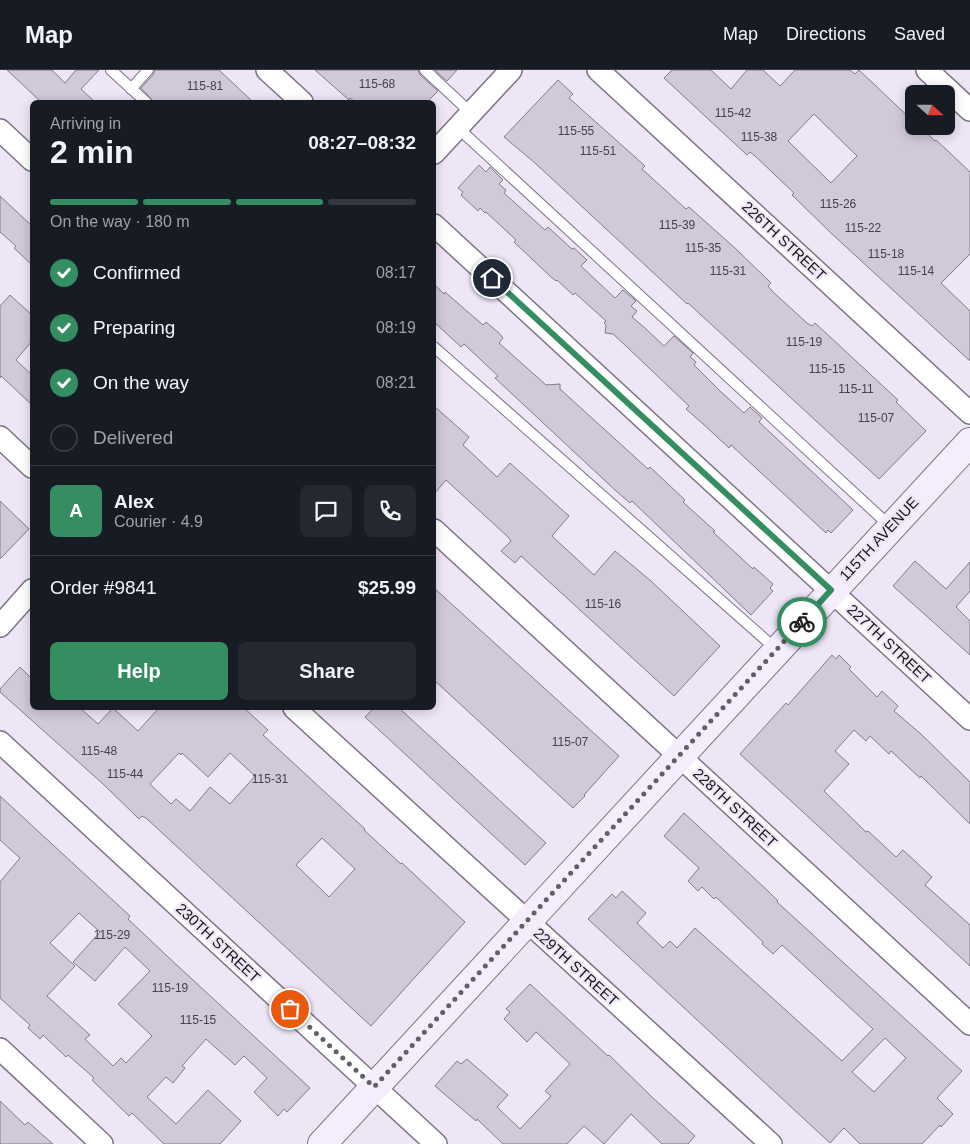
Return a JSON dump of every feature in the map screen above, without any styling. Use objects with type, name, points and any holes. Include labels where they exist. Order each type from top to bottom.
[{"type":"main road","name":"115TH AVENUE","points":[[322,1144],[831,590],[970,442]]},
{"type":"street","points":[[267,70],[300,100]]},
{"type":"street","points":[[436,151],[511,70]]},
{"type":"street","name":"226TH STREET","points":[[598,70],[970,413]]},
{"type":"street","points":[[927,70],[970,110]]},
{"type":"street","points":[[0,130],[30,158]]},
{"type":"street","name":"227TH STREET","points":[[436,227],[970,719]]},
{"type":"street","points":[[0,437],[30,464]]},
{"type":"street","name":"228TH STREET","points":[[436,532],[970,1024]]},
{"type":"street","points":[[0,626],[30,592]]},
{"type":"street","name":"229TH STREET","points":[[296,710],[771,1144]]},
{"type":"street","name":"230TH STREET","points":[[0,742],[436,1144]]},
{"type":"street","points":[[0,1049],[102,1144]]},
{"type":"lane","points":[[111,70],[144,100]]},
{"type":"lane","points":[[131,89],[148,70]]},
{"type":"lane","points":[[425,70],[464,120],[891,527]]},
{"type":"lane","points":[[436,349],[777,649]]},
{"type":"building","points":[[7,70],[52,70],[65,83],[76,70],[99,70],[81,89],[93,100],[39,100]]},
{"type":"building","points":[[155,70],[219,70],[251,100],[152,100],[141,88]]},
{"type":"building","points":[[315,70],[418,70],[420,75],[438,91],[429,100],[352,100],[350,98],[349,100]]},
{"type":"building","points":[[435,70],[457,70],[447,81]]},
{"type":"building","points":[[672,70],[711,70],[731,89],[747,70],[763,70],[780,86],[795,70],[850,70],[855,74],[859,70],[905,113],[905,135],[929,135],[949,152],[970,172],[970,254],[941,283],[970,311],[970,361],[832,234],[792,195],[794,193],[755,156],[750,152],[747,155],[664,78]],"holes":[[[814,114],[857,156],[831,183],[788,141]]]},
{"type":"building","points":[[558,80],[573,94],[569,98],[645,166],[642,169],[686,209],[689,207],[736,249],[771,283],[768,286],[772,291],[807,323],[812,326],[815,323],[898,400],[896,402],[926,431],[879,479],[535,163],[504,137]]},
{"type":"building","points":[[479,165],[486,172],[490,167],[503,180],[499,184],[506,190],[504,193],[545,230],[548,227],[587,260],[581,266],[615,298],[623,290],[636,301],[631,306],[637,311],[632,317],[664,346],[674,336],[693,353],[690,357],[696,362],[694,365],[719,390],[744,413],[750,407],[762,418],[759,422],[853,510],[831,533],[828,530],[826,533],[731,445],[729,448],[686,409],[689,406],[627,347],[613,334],[605,333],[606,325],[604,323],[606,321],[575,293],[573,295],[551,277],[486,212],[480,208],[478,211],[461,195],[463,192],[458,188]]},
{"type":"building","points":[[0,196],[30,224],[30,263],[14,248],[16,246],[0,232]]},
{"type":"building","points":[[436,286],[483,325],[486,322],[499,333],[503,338],[499,343],[546,385],[560,384],[560,389],[648,469],[650,467],[685,500],[683,502],[715,531],[713,532],[753,569],[754,567],[773,584],[770,588],[773,591],[751,615],[632,501],[630,503],[616,491],[495,378],[498,376],[464,344],[461,347],[436,324]]},
{"type":"building","points":[[10,295],[30,313],[30,343],[16,360],[30,373],[30,403],[1,376],[0,378],[0,306]]},
{"type":"building","points":[[436,408],[469,437],[463,445],[497,477],[510,463],[569,516],[552,536],[594,575],[615,551],[651,581],[720,646],[674,696],[521,556],[515,563],[501,551],[511,541],[508,537],[446,480],[436,492]]},
{"type":"building","points":[[0,501],[29,529],[0,559]]},
{"type":"building","points":[[915,561],[946,589],[970,562],[970,591],[956,607],[970,621],[970,655],[893,586]]},
{"type":"building","points":[[436,590],[619,756],[573,808],[436,682]]},
{"type":"building","points":[[832,655],[836,659],[839,655],[851,667],[849,669],[877,697],[882,691],[898,706],[894,711],[921,734],[970,782],[970,824],[921,776],[920,778],[891,751],[889,754],[870,736],[866,741],[854,730],[835,751],[849,764],[824,791],[866,832],[868,831],[896,857],[903,850],[932,877],[925,885],[970,925],[970,966],[740,754],[786,703],[788,705]]},
{"type":"building","points":[[20,667],[30,677],[30,710],[82,710],[98,724],[111,710],[115,710],[138,731],[157,710],[246,710],[268,730],[263,735],[465,922],[371,1026],[146,818],[142,816],[139,819],[102,783],[0,692],[0,689]],"holes":[[[179,753],[181,755],[182,753],[208,777],[230,753],[255,776],[230,804],[210,787],[190,811],[176,799],[171,804],[150,784]],[[322,838],[355,869],[329,897],[296,865]]]},
{"type":"building","points":[[372,710],[401,710],[546,843],[525,865],[365,717]]},
{"type":"building","points":[[0,796],[130,916],[128,919],[167,956],[310,1088],[287,1112],[284,1109],[278,1116],[254,1092],[267,1078],[244,1056],[235,1065],[206,1039],[182,1066],[185,1068],[173,1083],[166,1077],[147,1097],[176,1124],[208,1090],[241,1121],[220,1144],[164,1144],[132,1113],[129,1116],[92,1080],[94,1078],[68,1055],[66,1057],[43,1035],[40,1039],[28,1028],[30,1025],[0,998],[0,882],[20,858],[0,840]],"holes":[[[79,913],[100,932],[73,962],[95,981],[125,947],[150,971],[118,1004],[152,1036],[126,1063],[121,1058],[113,1066],[85,1039],[90,1035],[47,996],[75,966],[50,943]]]},
{"type":"building","points":[[684,813],[768,891],[777,902],[962,1071],[937,1098],[953,1114],[922,1144],[860,1144],[844,1128],[830,1143],[588,919],[612,894],[616,898],[622,891],[646,913],[637,923],[663,948],[670,941],[677,948],[695,928],[842,1061],[873,1029],[782,945],[773,954],[716,897],[714,899],[702,887],[698,891],[688,881],[699,868],[664,836]],"holes":[[[885,1038],[906,1058],[874,1092],[852,1072]]]},
{"type":"building","points":[[530,984],[695,1136],[688,1144],[662,1144],[631,1114],[604,1144],[584,1126],[567,1144],[503,1144],[477,1119],[476,1121],[435,1086],[457,1061],[461,1064],[467,1059],[508,1095],[497,1107],[520,1129],[551,1096],[545,1091],[570,1064],[536,1032],[527,1042],[504,1019],[510,1012],[506,1009]]},
{"type":"building","points":[[0,1101],[25,1125],[28,1122],[53,1144],[0,1144]]},
{"type":"way so far","points":[[290,1009],[374,1087],[802,622]]},
{"type":"route","points":[[492,278],[831,590],[802,622]]}]
